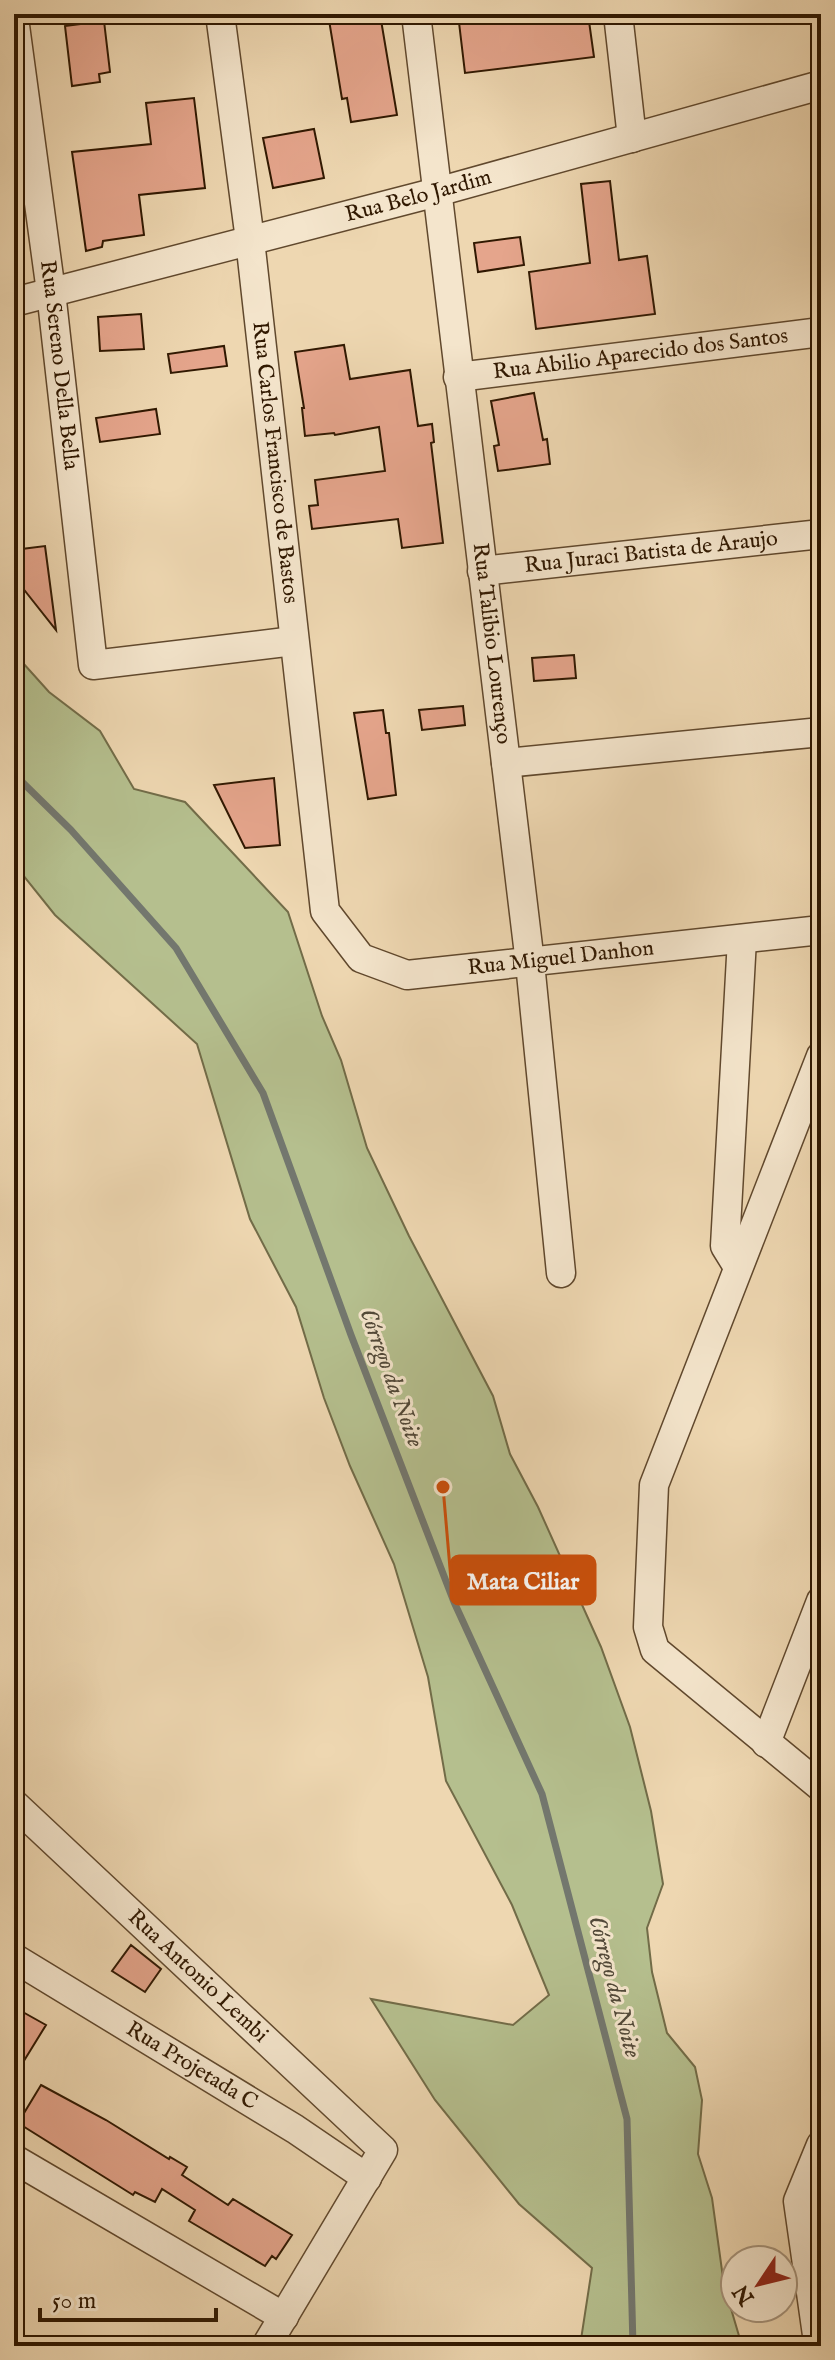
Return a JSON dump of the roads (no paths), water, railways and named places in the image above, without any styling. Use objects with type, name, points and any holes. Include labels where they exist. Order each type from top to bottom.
[{"type":"street","name":"Rua Carlos Francisco de Bastos","points":[[220,14],[250,240],[325,911]]},
{"type":"street","name":"Rua Talibio Lourenço","points":[[416,14],[530,963],[561,1273]]},
{"type":"street","points":[[618,14],[632,138]]},
{"type":"street","name":"Rua Sereno Della Bella","points":[[14,18],[51,292],[93,665],[294,641]]},
{"type":"street","name":"Rua Belo Jardim","points":[[14,302],[437,192],[821,85]]},
{"type":"street","name":"Rua Abilio Aparecido dos Santos","points":[[458,377],[821,332]]},
{"type":"street","name":"Rua Juraci Batista de Araujo","points":[[482,571],[821,534]]},
{"type":"street","points":[[506,763],[821,732]]},
{"type":"street","name":"Rua Miguel Danhon","points":[[325,911],[361,958],[407,975],[821,930]]},
{"type":"street","points":[[738,1267],[725,1246],[742,939]]},
{"type":"street","points":[[821,1056],[654,1485],[648,1627],[655,1650],[821,1787]]},
{"type":"street","points":[[766,1743],[821,1601]]},
{"type":"street","name":"Rua Antonio Lembi","points":[[14,1804],[383,2150],[367,2178]]},
{"type":"street","name":"Rua Projetada C","points":[[14,1958],[295,2129],[367,2178]]},
{"type":"street","points":[[295,2129],[320,2091]]},
{"type":"street","points":[[821,2145],[798,2201],[821,2346]]},
{"type":"street","points":[[14,2159],[284,2317]]},
{"type":"street","points":[[266,2346],[367,2178]]},
{"type":"waterway","name":"Córrego da Noite","points":[[14,774],[71,830],[176,948],[263,1093],[351,1335],[454,1602],[542,1794],[627,2119],[633,2346]]},
{"type":"place","name":"Mata Ciliar","points":[[443,1487]]}]
